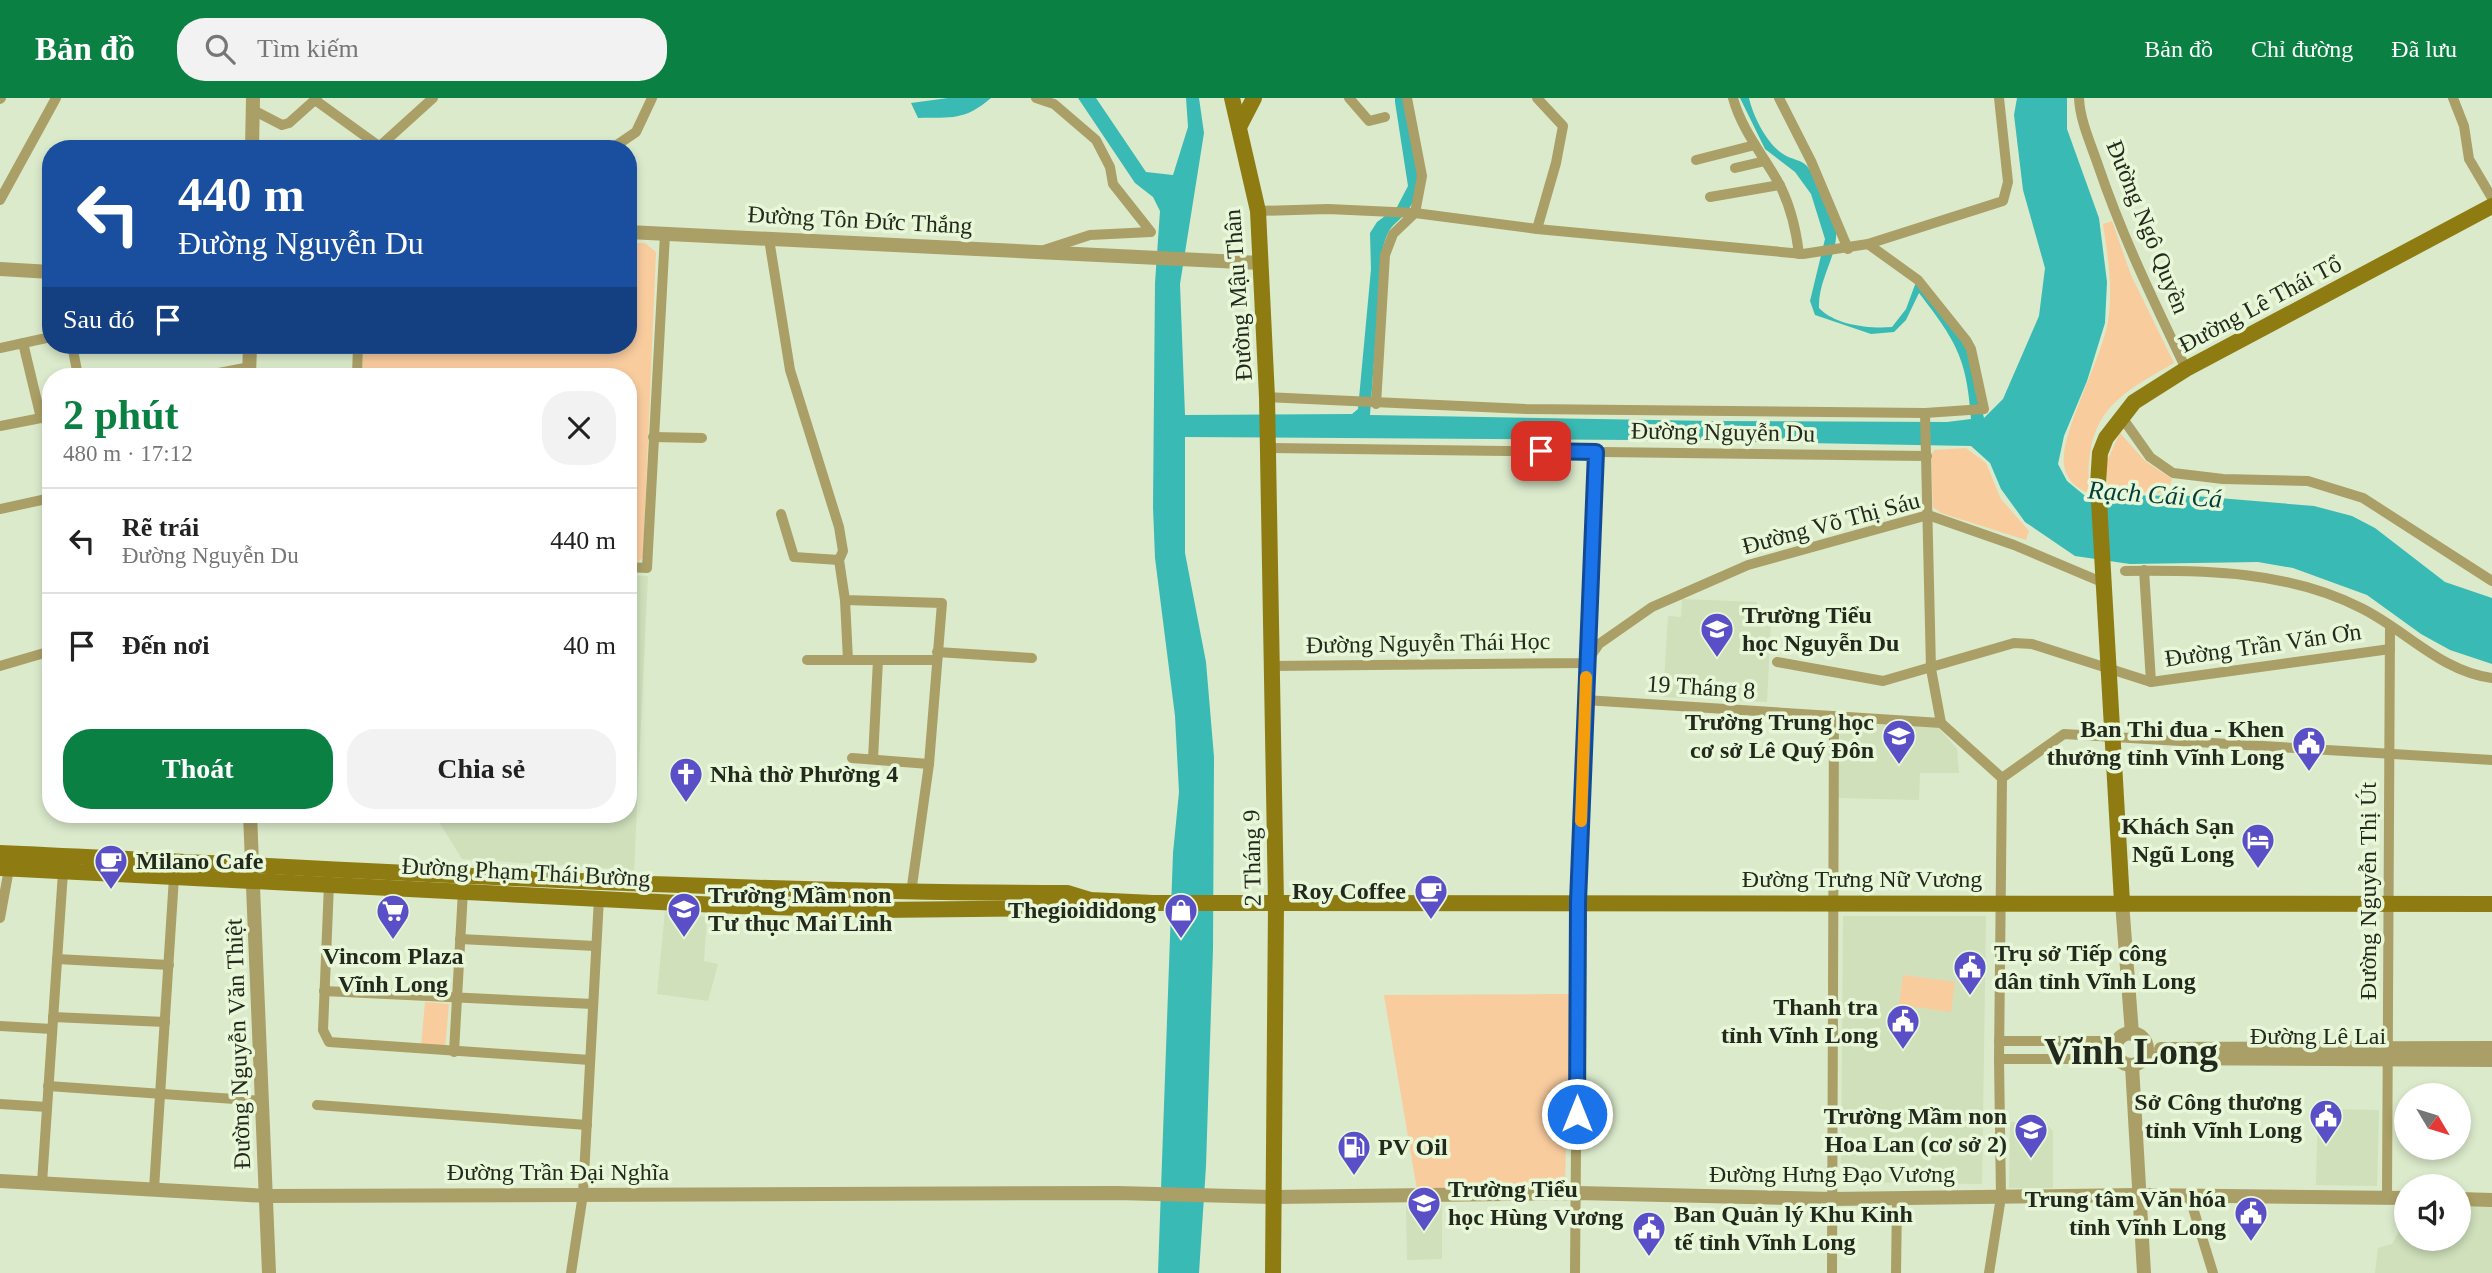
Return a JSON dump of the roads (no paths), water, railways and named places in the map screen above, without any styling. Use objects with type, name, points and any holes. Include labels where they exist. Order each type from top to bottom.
[{"type":"main road","name":"Đường Mậu Thân","points":[[1232,98],[1258,211],[1267,402],[1266,445]]},
{"type":"main road","points":[[1238,130],[1242,116],[1254,98]]},
{"type":"main road","name":"Đường Lê Thái Tổ","points":[[2122,902],[2098,484],[2100,453],[2121,416],[2134,402],[2186,369],[2492,206]]},
{"type":"main road","name":"2 Tháng 9","points":[[1266,445],[1276,902],[1266,1197],[1273,1273]]},
{"type":"main road","name":"Đường Phạm Thái Bường","points":[[0,853],[64,864],[174,877],[253,872],[328,884],[463,891],[544,887],[598,898],[737,906],[1067,893],[1090,901],[1232,902]]},
{"type":"main road","name":"Đường Phạm Thái Bường","points":[[5,869],[64,864],[911,901]]},
{"type":"main road","name":"Đường Trưng Nữ Vương","points":[[1232,902],[2492,904]]},
{"type":"street","points":[[0,200],[56,98]]},
{"type":"street","points":[[388,140],[433,98]]},
{"type":"street","points":[[624,140],[636,132],[652,98]]},
{"type":"street","points":[[1036,98],[1054,104],[1096,140],[1110,167],[1113,184],[1151,232],[1090,235],[1041,251]]},
{"type":"street","points":[[1349,98],[1369,121],[1385,117]]},
{"type":"street","points":[[1376,404],[1385,255],[1393,234],[1412,213],[1422,176],[1407,98]]},
{"type":"street","points":[[1537,98],[1563,126],[1556,163],[1537,229]]},
{"type":"street","points":[[1733,98],[1755,145],[1780,185],[1796,233],[1799,254]]},
{"type":"street","points":[[1779,98],[1811,161],[1845,250]]},
{"type":"street","points":[[1258,211],[1412,213],[1537,229],[1799,254],[1845,250],[2003,201],[2008,182],[1999,98]]},
{"type":"street","name":"Đường Ngô Quyền","points":[[2079,98],[2084,124],[2108,194],[2139,271],[2186,369]]},
{"type":"street","points":[[2454,98],[2464,126],[2469,159],[2492,198]]},
{"type":"street","points":[[253,104],[282,125],[289,123],[316,99],[372,140]]},
{"type":"street","points":[[252,140],[253,104]]},
{"type":"street","points":[[1696,160],[1755,145]]},
{"type":"street","points":[[1735,168],[1765,162]]},
{"type":"street","points":[[1710,197],[1780,185]]},
{"type":"street","name":"Đường Tôn Đức Thắng","points":[[637,232],[1261,263]]},
{"type":"street","points":[[637,567],[647,568],[665,234]]},
{"type":"street","points":[[769,239],[790,370],[839,527],[843,551],[839,560],[845,600],[848,660]]},
{"type":"street","points":[[1267,402],[1925,416],[1984,409],[1971,349],[1966,340],[1918,280],[1868,244]]},
{"type":"street","points":[[0,269],[42,271]]},
{"type":"street","points":[[0,348],[42,339]]},
{"type":"street","points":[[23,343],[42,404]]},
{"type":"street","points":[[1925,416],[1931,669],[1941,723],[2002,778],[1998,1059],[2001,1198],[1989,1273]]},
{"type":"street","points":[[2121,416],[2150,457],[2173,473],[2223,479],[2308,481],[2363,498],[2492,581]]},
{"type":"street","points":[[0,426],[42,418]]},
{"type":"street","points":[[653,437],[702,438]]},
{"type":"street","name":"Đường Nguyễn Du","points":[[1266,445],[1596,452],[1927,454]]},
{"type":"street","points":[[1575,1273],[1578,902],[1596,452]]},
{"type":"street","points":[[0,509],[42,500]]},
{"type":"street","points":[[781,514],[794,557],[839,560]]},
{"type":"street","name":"Đường Võ Thị Sáu","points":[[1586,663],[1600,644],[1652,607],[1748,565],[1928,514],[2104,575]]},
{"type":"street","points":[[2144,570],[2151,682]]},
{"type":"street","points":[[2125,571],[2213,571],[2293,583],[2349,601],[2427,653],[2480,676],[2492,678]]},
{"type":"street","points":[[845,600],[942,603],[929,764],[911,901]]},
{"type":"street","name":"Đường Nguyễn Thị Út","points":[[2387,1197],[2390,626]]},
{"type":"street","name":"Đường Trần Văn Ơn","points":[[1777,662],[1883,681],[2014,643],[2032,644],[2151,682],[2390,649]]},
{"type":"street","points":[[0,666],[42,654]]},
{"type":"street","points":[[807,660],[878,660],[937,656],[1032,658]]},
{"type":"street","points":[[873,759],[878,660]]},
{"type":"street","name":"Đường Nguyễn Thái Học","points":[[1271,666],[1586,663]]},
{"type":"street","name":"19 Tháng 8","points":[[1586,700],[1941,723]]},
{"type":"street","points":[[1832,1273],[1834,717]]},
{"type":"street","points":[[2002,778],[2064,734],[2492,760]]},
{"type":"street","points":[[852,758],[929,764]]},
{"type":"street","name":"Đường Nguyễn Văn Thiệt","points":[[250,823],[269,1273]]},
{"type":"street","points":[[42,1183],[64,864]]},
{"type":"street","points":[[0,918],[5,869]]},
{"type":"street","points":[[154,1189],[174,877]]},
{"type":"street","points":[[328,884],[323,1033],[331,1043],[590,1060]]},
{"type":"street","points":[[454,1052],[463,891]]},
{"type":"street","points":[[570,1273],[583,1194],[598,898]]},
{"type":"street","points":[[2122,902],[2132,1034]]},
{"type":"street","points":[[460,939],[595,946]]},
{"type":"street","points":[[57,959],[169,965]]},
{"type":"street","points":[[324,991],[593,1004]]},
{"type":"street","points":[[0,1026],[165,1022]]},
{"type":"street","points":[[1999,1041],[2117,1041],[2132,1034],[2141,1038],[2138,1195],[2144,1273]]},
{"type":"street","points":[[2117,1041],[2115,1048],[2118,1059]]},
{"type":"street","name":"Đường Lê Lai","points":[[2141,1058],[2492,1048]]},
{"type":"street","name":"Đường Lê Lai","points":[[2389,1053],[2492,1060]]},
{"type":"street","points":[[1998,1059],[2141,1058]]},
{"type":"street","points":[[48,1086],[263,1101]]},
{"type":"street","points":[[0,1104],[47,1107]]},
{"type":"street","points":[[317,1105],[587,1125]]},
{"type":"street","name":"Đường Trần Đại Nghĩa","points":[[0,1181],[267,1196],[1117,1193],[1266,1197]]},
{"type":"street","name":"Đường Hưng Đạo Vương","points":[[1266,1197],[1577,1193],[1897,1200],[2138,1195],[2394,1197]]},
{"type":"street","points":[[2189,1195],[2213,1273]]},
{"type":"street","points":[[2471,1199],[2492,1199]]},
{"type":"street","points":[[1896,1273],[1897,1200]]},
{"type":"water","points":[[948,98],[991,98],[973,111],[949,117],[918,118],[911,103]]},
{"type":"water","points":[[1078,98],[1096,98],[1146,172],[1173,175],[1188,127],[1186,98],[1199,98],[1204,133],[1180,284],[1185,415],[1352,414],[1358,409],[1371,269],[1370,233],[1377,222],[1397,207],[1408,186],[1395,102],[1395,98],[1405,98],[1415,154],[1417,184],[1410,207],[1390,229],[1382,252],[1370,415],[1947,422],[1971,419],[1966,380],[1950,337],[1919,293],[1906,320],[1894,332],[1871,334],[1815,315],[1810,301],[1825,239],[1811,194],[1795,172],[1765,149],[1740,98],[1749,98],[1762,129],[1772,144],[1786,156],[1807,166],[1831,210],[1836,238],[1821,289],[1819,308],[1834,318],[1853,325],[1892,327],[1906,309],[1916,282],[1968,346],[1984,418],[2003,399],[2039,316],[2045,268],[2023,190],[2014,115],[2017,98],[2067,98],[2067,129],[2099,218],[2107,282],[2105,323],[2087,381],[2064,436],[2058,464],[2067,481],[2084,495],[2195,496],[2314,506],[2352,516],[2375,528],[2445,582],[2492,598],[2492,664],[2450,650],[2421,634],[2367,595],[2293,568],[2258,562],[2130,564],[2075,556],[2025,522],[2001,489],[1990,463],[1971,446],[1635,440],[1185,437],[1185,553],[1206,662],[1214,757],[1213,949],[1206,1166],[1199,1273],[1158,1273],[1173,853],[1179,792],[1175,716],[1155,558],[1153,507],[1155,283],[1160,211],[1153,197],[1135,183]]},
{"type":"place","name":"Trường Tiểu học Nguyễn Du","points":[[1717,659]]},
{"type":"place","name":"Trường Trung học cơ sở Lê Quý Đôn","points":[[1899,766]]},
{"type":"place","name":"Ban Thi đua - Khen thưởng tỉnh Vĩnh Long","points":[[2309,773]]},
{"type":"place","name":"Nhà thờ Phường 4","points":[[686,804]]},
{"type":"place","name":"Khách Sạn Ngũ Long","points":[[2258,870]]},
{"type":"place","name":"Milano Cafe","points":[[111,891]]},
{"type":"place","name":"Roy Coffee","points":[[1431,921]]},
{"type":"place","name":"Trường Mầm non Tư thục Mai Linh","points":[[684,939]]},
{"type":"place","name":"Thegioididong","points":[[1181,940]]},
{"type":"place","name":"Vincom Plaza Vĩnh Long","points":[[393,941]]},
{"type":"place","name":"Trụ sở Tiếp công dân tỉnh Vĩnh Long","points":[[1970,997]]},
{"type":"place","name":"Thanh tra tỉnh Vĩnh Long","points":[[1903,1051]]},
{"type":"place","name":"Sở Công thương tỉnh Vĩnh Long","points":[[2326,1146]]},
{"type":"place","name":"Trường Mầm non Hoa Lan (cơ sở 2)","points":[[2031,1160]]},
{"type":"place","name":"PV Oil","points":[[1354,1177]]},
{"type":"place","name":"Trường Tiểu học Hùng Vương","points":[[1424,1233]]},
{"type":"place","name":"Trung tâm Văn hóa tỉnh Vĩnh Long","points":[[2251,1243]]},
{"type":"place","name":"Ban Quản lý Khu Kinh tế tỉnh Vĩnh Long","points":[[1649,1258]]},
{"type":"district","name":"Vĩnh Long","points":[[2131,1051]]},
{"type":"water label","name":"Rạch Cái Cá","points":[[2155,494]]}]
